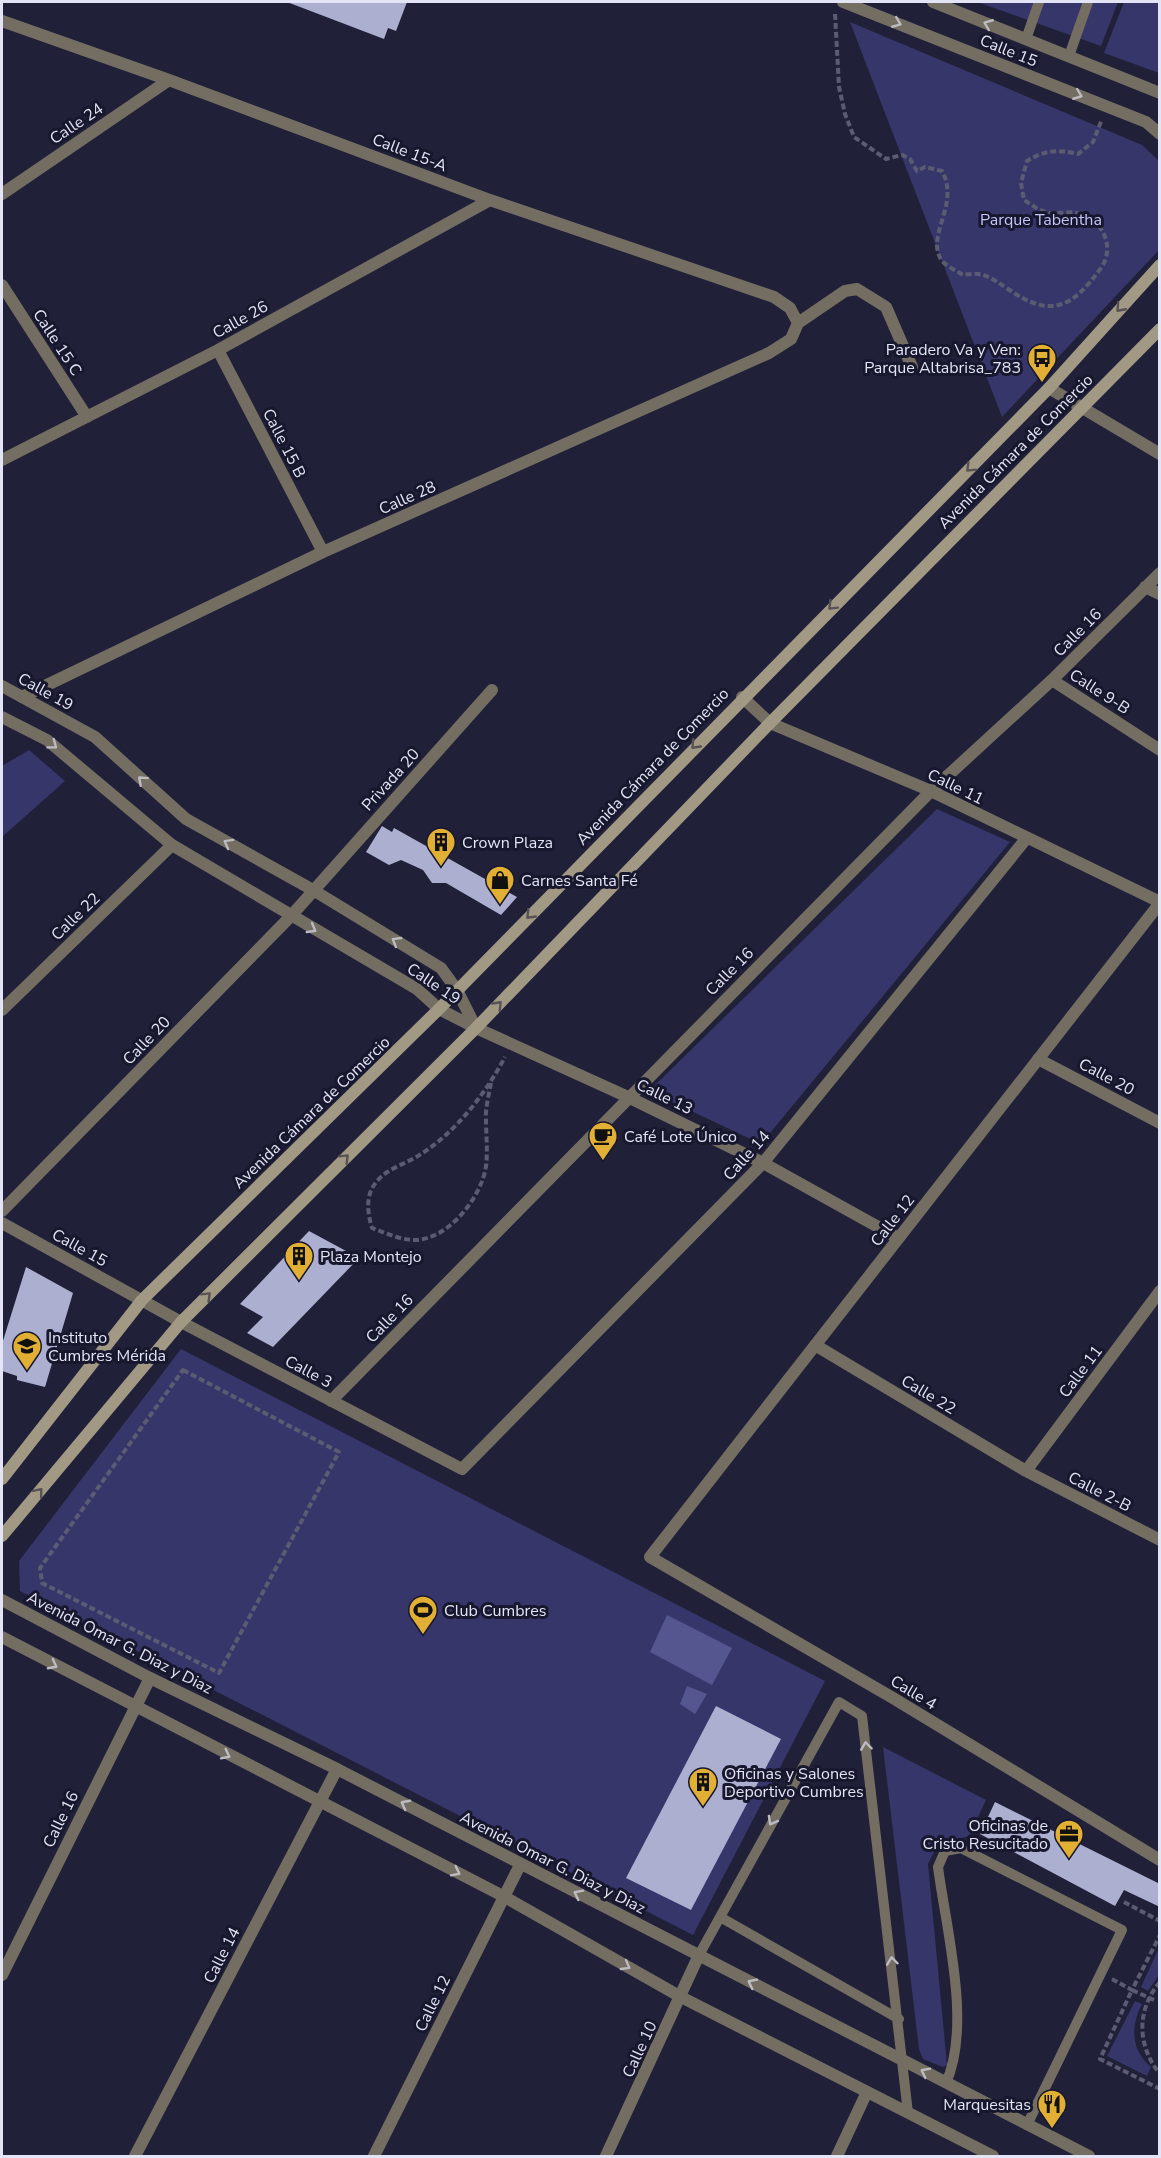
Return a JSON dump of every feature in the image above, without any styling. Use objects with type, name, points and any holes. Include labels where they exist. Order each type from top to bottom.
[{"type":"main road","name":"Avenida Cámara de Comercio","points":[[2,1479],[142,1300],[439,1009],[1049,388],[1160,265]]},
{"type":"main road","name":"Avenida Cámara de Comercio","points":[[2,1536],[181,1322],[476,1028],[770,723],[1160,329]]},
{"type":"street","name":"Calle 15","points":[[933,2],[1160,93]]},
{"type":"street","name":"Calle 15","points":[[838,5],[1146,122],[1160,134]]},
{"type":"street","name":"Calle 15-A","points":[[2,21],[169,80],[490,200],[774,297],[790,308],[798,323]]},
{"type":"street","name":"Calle 24","points":[[2,194],[169,80]]},
{"type":"street","name":"Calle 26","points":[[2,460],[218,350],[490,200]]},
{"type":"street","name":"Calle 15 C","points":[[2,285],[87,417]]},
{"type":"street","name":"Calle 28","points":[[22,697],[322,552],[769,353],[790,339],[798,323],[845,291],[858,289],[886,307],[912,367]]},
{"type":"street","name":"Calle 15 B","points":[[218,350],[322,552]]},
{"type":"street","points":[[1049,388],[1160,454]]},
{"type":"street","name":"Calle 16","points":[[331,1401],[931,791],[1052,680],[1160,573]]},
{"type":"street","points":[[1145,587],[1160,594]]},
{"type":"street","name":"Calle 9-B","points":[[1052,680],[1160,750]]},
{"type":"street","name":"Calle 19","points":[[2,686],[95,737],[186,819],[313,890],[441,968],[457,990],[476,1028]]},
{"type":"street","name":"Privada 20","points":[[313,890],[492,690]]},
{"type":"street","name":"Calle 11","points":[[742,698],[770,723],[931,791],[1160,902]]},
{"type":"street","name":"Calle 19","points":[[2,717],[47,740],[172,845],[417,989],[439,1009],[476,1028]]},
{"type":"street","name":"Calle 14","points":[[462,1469],[764,1163],[1026,839]]},
{"type":"street","name":"Calle 22","points":[[2,1010],[172,845]]},
{"type":"street","name":"Calle 20","points":[[2,1211],[291,916],[313,890]]},
{"type":"street","name":"Calle 12","points":[[650,1557],[1160,902]]},
{"type":"street","name":"Calle 13","points":[[476,1028],[628,1097],[764,1163],[898,1238]]},
{"type":"street","name":"Calle 20","points":[[1038,1059],[1160,1123]]},
{"type":"street","name":"Calle 15","points":[[2,1223],[142,1300]]},
{"type":"street","name":"Calle 11","points":[[1026,1471],[1160,1291]]},
{"type":"street","name":"Calle 3","points":[[142,1300],[462,1469]]},
{"type":"street","name":"Calle 22","points":[[815,1345],[1026,1471]]},
{"type":"street","name":"Calle 2-B","points":[[1026,1471],[1160,1540]]},
{"type":"street","name":"Calle 4","points":[[650,1557],[893,1698],[1160,1860]]},
{"type":"street","name":"Avenida Omar G. Diaz y Diaz","points":[[2,1600],[150,1678],[337,1768],[1089,2157]]},
{"type":"street","points":[[2,1637],[318,1803],[503,1896],[681,1997],[866,2094],[993,2157]]},
{"type":"street","name":"Calle 16","points":[[2,1975],[133,1707],[150,1678]]},
{"type":"street","name":"Calle 14","points":[[135,2157],[337,1768]]},
{"type":"street","name":"Calle 12","points":[[374,2157],[520,1864]]},
{"type":"street","name":"Calle 10","points":[[606,2157],[699,1956]]},
{"type":"street","points":[[837,2157],[866,2094]]},
{"type":"lane","points":[[1026,39],[1039,2]]},
{"type":"lane","points":[[1069,56],[1088,2]]},
{"type":"lane","points":[[699,1956],[839,1702],[862,1716],[904,2061],[908,2113]]},
{"type":"lane","points":[[946,2083],[955,2064],[958,2014],[938,1867],[945,1851],[961,1848],[1122,1930],[1027,2125]]},
{"type":"lane","points":[[720,1917],[899,2019]]},
{"type":"path","points":[[838,5],[839,87],[854,137],[886,159],[902,155],[910,159],[917,171],[925,167],[942,171],[948,182],[947,211],[939,226],[937,248],[942,261],[963,275],[978,272],[996,279],[1007,289],[1040,307],[1066,304],[1082,293],[1107,259],[1109,246],[1104,233],[1082,214],[1047,213],[1024,200],[1021,183],[1027,161],[1043,151],[1062,150],[1078,154],[1093,142],[1107,107]]},
{"type":"path","points":[[491,1083],[485,1117],[486,1167],[482,1184],[466,1211],[440,1232],[414,1240],[372,1228],[367,1211],[370,1191],[378,1179],[437,1143],[491,1083],[512,1044]]},
{"type":"path","points":[[183,1370],[339,1452],[219,1673],[42,1583],[40,1569],[183,1370]]},
{"type":"path","points":[[1124,1902],[1160,1921]]},
{"type":"path","points":[[1160,1935],[1100,2059],[1160,2089]]},
{"type":"path","points":[[1101,1973],[1154,2000]]},
{"type":"path","points":[[1160,1982],[1148,1997],[1141,2030],[1144,2047],[1160,2074]]},
{"type":"green space","points":[[977,2],[1118,2],[1101,46]]},
{"type":"green space","points":[[1124,2],[1159,2],[1159,73],[1104,53]]},
{"type":"green space","name":"Parque Tabentha","points":[[850,22],[1142,145],[1159,161],[1159,250],[1002,417]]},
{"type":"green space","points":[[29,750],[65,781],[2,837],[2,766]]},
{"type":"green space","points":[[937,809],[1010,842],[761,1144],[649,1091]]},
{"type":"green space","name":"Club Cumbres","points":[[181,1349],[825,1681],[693,1935],[20,1591],[19,1561]]},
{"type":"green space","points":[[883,1747],[986,1800],[969,1836],[938,1844],[928,1864],[947,2065],[943,2067],[923,2059],[919,2049]]},
{"type":"green space","points":[[1159,1948],[1159,1975],[1148,1991],[1141,1987]]},
{"type":"green space","points":[[1135,2001],[1142,2004],[1136,2021],[1134,2038],[1139,2053],[1151,2067],[1147,2076],[1107,2056]]},
{"type":"water","points":[[667,1615],[732,1648],[712,1685],[650,1652]]},
{"type":"water","points":[[687,1686],[707,1694],[695,1714],[680,1704]]},
{"type":"building","points":[[287,2],[407,2],[396,31],[388,28],[384,39]]},
{"type":"building","name":"Crown Plaza","points":[[382,826],[392,832],[394,828],[517,897],[501,915],[446,883],[432,883],[423,870],[401,860],[389,865],[366,852]]},
{"type":"building","name":"Plaza Montejo","points":[[309,1231],[359,1258],[273,1347],[247,1333],[263,1317],[240,1304]]},
{"type":"building","points":[[26,1267],[73,1293],[45,1387],[17,1380],[17,1376],[2,1371],[2,1344]]},
{"type":"building","name":"Oficinas y Salones Deportivo Cumbres","points":[[716,1706],[781,1739],[691,1910],[626,1878]]},
{"type":"building","name":"Oficinas de Cristo Resucitado","points":[[995,1802],[1160,1884],[1160,1907],[1124,1890],[1115,1906],[980,1834]]},
{"type":"place","name":"Paradero Va y Ven: Parque Altabrisa_783","points":[[1042,384]]},
{"type":"place","name":"Crown Plaza","points":[[441,868]]},
{"type":"place","name":"Carnes Santa Fé","points":[[500,906]]},
{"type":"place","name":"Café Lote Único","points":[[603,1162]]},
{"type":"place","name":"Plaza Montejo","points":[[299,1282]]},
{"type":"place","name":"Instituto Cumbres Mérida","points":[[27,1372]]},
{"type":"place","name":"Club Cumbres","points":[[423,1636]]},
{"type":"place","name":"Oficinas y Salones Deportivo Cumbres","points":[[703,1808]]},
{"type":"place","name":"Oficinas de Cristo Resucitado","points":[[1069,1860]]},
{"type":"place","name":"Marquesitas","points":[[1052,2130]]}]
